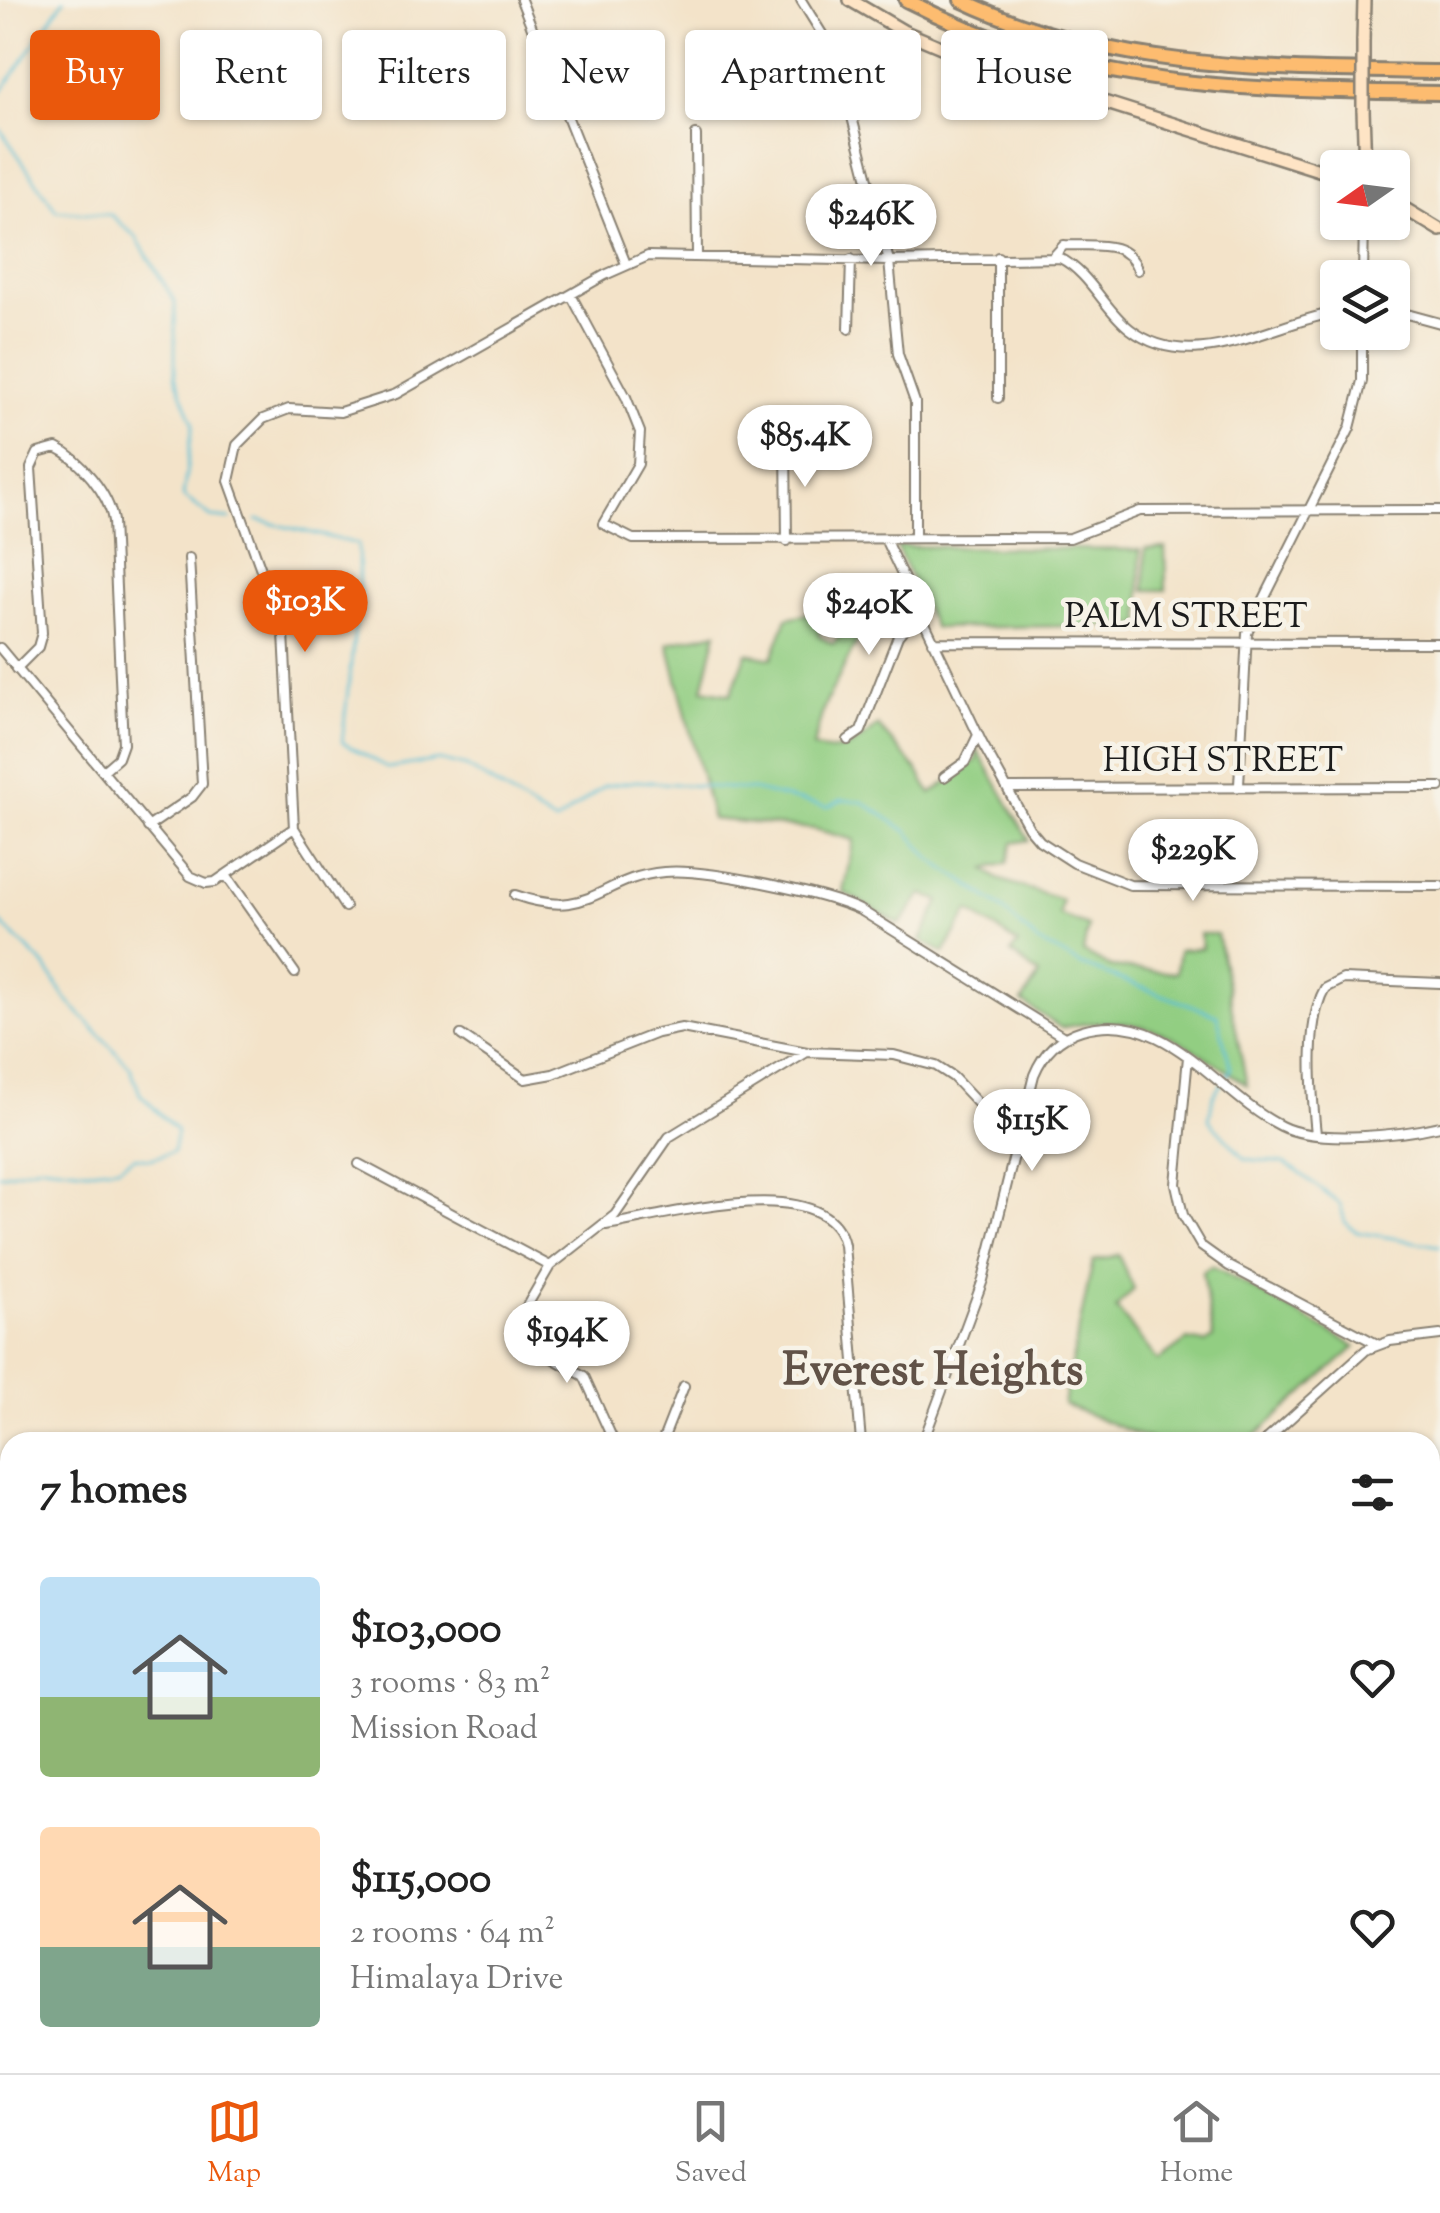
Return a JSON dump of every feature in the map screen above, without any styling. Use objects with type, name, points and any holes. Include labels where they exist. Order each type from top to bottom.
[{"type":"main road","points":[[906,0],[1029,53],[1129,78],[1208,87],[1440,93]]},
{"type":"main road","points":[[961,0],[1062,39],[1163,60],[1230,67],[1440,72]]},
{"type":"street","points":[[522,0],[626,264]]},
{"type":"street","points":[[801,0],[824,36],[844,86],[889,261],[898,354],[915,402],[914,537]]},
{"type":"street","points":[[850,0],[904,31],[974,61],[1320,170]]},
{"type":"street","points":[[1364,0],[1364,150]]},
{"type":"street","points":[[696,135],[697,257]]},
{"type":"street","points":[[1410,212],[1440,230]]},
{"type":"street","points":[[1053,257],[1062,245],[1122,248],[1132,256],[1138,270]]},
{"type":"street","points":[[1074,266],[1078,246]]},
{"type":"street","points":[[345,908],[294,828],[284,633],[233,499],[230,480],[237,444],[263,419],[277,412],[340,412],[396,394],[626,264],[648,256],[889,261],[1053,257],[1074,266],[1122,323],[1147,340],[1168,346],[1241,342],[1320,318]]},
{"type":"street","points":[[998,257],[998,398]]},
{"type":"street","points":[[850,329],[851,258]]},
{"type":"street","points":[[571,295],[640,432],[638,464],[602,524],[633,539],[1070,538],[1140,511],[1440,510]]},
{"type":"street","points":[[1410,314],[1440,322]]},
{"type":"street","points":[[1239,785],[1246,642],[1356,410],[1361,350]]},
{"type":"street","points":[[786,439],[786,540]]},
{"type":"street","points":[[16,669],[38,648],[42,633],[31,468],[38,454],[56,448],[73,460],[102,493],[113,521],[124,744],[118,758],[103,771]]},
{"type":"street","points":[[884,538],[978,735],[1040,842],[1113,882],[1440,886]]},
{"type":"street","points":[[148,827],[192,797],[202,784],[189,558]]},
{"type":"street","points":[[848,740],[860,730],[898,636],[918,612]]},
{"type":"street","name":"PALM STREET","points":[[933,642],[1440,643]]},
{"type":"street","points":[[0,648],[148,827],[198,881],[215,882],[294,828]]},
{"type":"street","points":[[944,777],[965,762],[978,735]]},
{"type":"street","name":"HIGH STREET","points":[[1007,788],[1440,787]]},
{"type":"street","points":[[516,895],[545,905],[566,905],[644,876],[684,872],[835,900],[862,910],[1064,1037]]},
{"type":"street","points":[[226,875],[294,973]]},
{"type":"street","points":[[1316,1134],[1312,1082],[1316,1014],[1325,988],[1343,979],[1358,978],[1440,983]]},
{"type":"street","points":[[926,1432],[984,1280],[1040,1061],[1064,1037],[1086,1029],[1128,1028],[1170,1043],[1281,1126],[1316,1134],[1440,1126]]},
{"type":"street","points":[[461,1035],[525,1079],[553,1074],[669,1030],[704,1030],[807,1052],[894,1055],[936,1066],[1019,1147]]},
{"type":"street","points":[[609,1432],[584,1376],[538,1350],[524,1336],[524,1310],[550,1266],[605,1225],[677,1128],[807,1052]]},
{"type":"street","points":[[1188,1056],[1176,1184],[1182,1215],[1201,1246],[1246,1276],[1376,1344]]},
{"type":"street","points":[[359,1164],[550,1266]]},
{"type":"street","points":[[605,1225],[785,1200],[822,1210],[834,1220],[844,1244],[860,1432]]},
{"type":"street","points":[[1275,1432],[1376,1344],[1440,1335]]},
{"type":"street","points":[[666,1432],[684,1386]]},
{"type":"green space","points":[[896,546],[1140,550],[1141,625],[934,628]]},
{"type":"green space","points":[[1165,548],[1166,590],[1145,590],[1145,549]]},
{"type":"green space","points":[[820,611],[819,636],[833,644],[845,630],[859,637],[824,707],[813,747],[841,749],[878,726],[918,771],[931,794],[977,760],[976,747],[1029,840],[1013,843],[1007,863],[986,869],[998,879],[1062,900],[1059,915],[1088,926],[1083,952],[1111,967],[1176,973],[1179,950],[1202,948],[1200,934],[1217,934],[1247,1085],[1181,1042],[1139,1025],[1090,1023],[1061,1028],[1022,1002],[1039,975],[1011,953],[1018,944],[969,911],[944,953],[921,940],[940,901],[922,894],[900,924],[843,892],[854,840],[814,829],[712,819],[668,643],[717,632],[703,689],[731,694],[747,653],[772,658],[787,618]]},
{"type":"green space","points":[[1118,1255],[1134,1289],[1116,1308],[1158,1361],[1187,1340],[1205,1343],[1213,1338],[1202,1272],[1212,1266],[1356,1347],[1259,1432],[1132,1432],[1063,1404],[1093,1261]]},
{"type":"waterway","points":[[0,94],[64,0]]},
{"type":"waterway","points":[[0,129],[56,210],[111,215],[136,237],[175,302],[175,376],[193,423],[183,496],[211,517],[230,519]]},
{"type":"waterway","points":[[257,520],[358,544],[359,593],[342,742],[388,768],[439,760],[467,767],[555,823],[604,786],[637,781],[752,790],[827,807],[842,800],[863,802],[908,832],[932,860],[998,905],[1037,941],[1081,965],[1217,1015],[1231,1069],[1213,1096],[1209,1120],[1245,1159],[1284,1163],[1296,1170],[1340,1204],[1345,1222],[1357,1232],[1440,1246]]},
{"type":"waterway","points":[[0,922],[45,966],[66,999],[130,1067],[140,1094],[177,1131],[173,1152],[150,1159],[135,1157],[118,1167],[87,1170],[43,1165],[0,1175]]},
{"type":"district","name":"Everest Heights","points":[[933,1368]]}]
